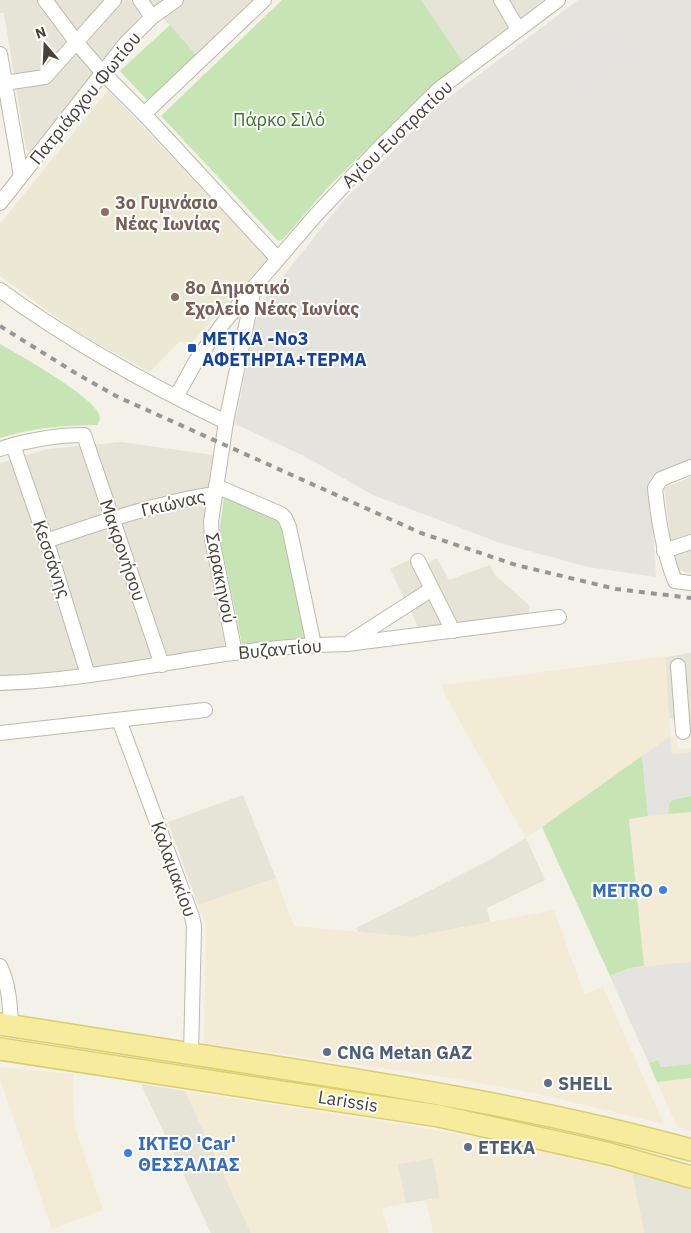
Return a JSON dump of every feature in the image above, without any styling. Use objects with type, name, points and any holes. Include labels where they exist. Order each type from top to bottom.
[{"type":"main road","name":"Larissis","points":[[6,1025],[352,1079],[499,1105],[613,1129],[691,1150]]},
{"type":"main road","name":"Larissis","points":[[0,1049],[439,1116],[610,1154],[691,1177]]},
{"type":"street","points":[[4,83],[45,77],[77,44],[114,0]]},
{"type":"street","points":[[140,0],[152,17]]},
{"type":"street","name":"Πατριάρχου Φωτίου","points":[[0,203],[130,39],[152,17],[176,0]]},
{"type":"street","points":[[144,114],[264,0]]},
{"type":"street","points":[[501,0],[518,29]]},
{"type":"street","name":"Αγίου Ευστρατίου","points":[[176,397],[211,339],[343,185],[439,89],[558,0]]},
{"type":"street","points":[[50,2],[77,44],[278,259]]},
{"type":"street","points":[[0,54],[21,176]]},
{"type":"street","name":"Αγίου Ευστρατίου","points":[[223,443],[254,287]]},
{"type":"street","points":[[0,290],[72,340],[226,422]]},
{"type":"street","name":"Μακρονήσου","points":[[6,447],[55,437],[84,435],[162,665]]},
{"type":"street","name":"Σαρακηνού","points":[[223,443],[210,522],[235,653]]},
{"type":"street","name":"Κεσσάνης","points":[[6,447],[46,541],[88,675]]},
{"type":"street","points":[[691,467],[661,479],[655,488],[664,551],[675,581],[691,583]]},
{"type":"street","points":[[215,490],[281,514],[285,518],[289,527],[314,645]]},
{"type":"street","name":"Γκιώνας","points":[[46,541],[112,519],[215,490]]},
{"type":"street","points":[[664,551],[691,542]]},
{"type":"street","points":[[418,561],[453,631]]},
{"type":"street","points":[[346,644],[432,589]]},
{"type":"street","name":"Βυζαντίου","points":[[1,681],[88,675],[235,653],[314,645],[346,644],[559,616]]},
{"type":"street","points":[[678,666],[681,732]]},
{"type":"street","points":[[0,733],[205,710]]},
{"type":"street","name":"Καλαμακίου","points":[[120,720],[194,926],[191,1054]]},
{"type":"street","points":[[0,966],[9,994],[6,1025]]},
{"type":"shaded area","points":[[0,0],[254,0],[196,55],[150,3],[30,152],[26,149],[4,13],[0,13]]},
{"type":"shaded area","points":[[421,0],[543,0],[508,30],[464,63]]},
{"type":"shaded area","points":[[578,0],[691,0],[691,461],[650,478],[656,577],[588,567],[503,544],[373,495],[304,456],[235,424],[258,308],[343,201],[439,105]]},
{"type":"shaded area","points":[[614,18],[638,56],[579,94],[555,56]]},
{"type":"shaded area","name":"3ο Γυμνάσιο Νέας Ιωνίας","points":[[108,90],[269,260],[192,342],[179,342],[150,372],[80,334],[0,276],[0,224]]},
{"type":"shaded area","points":[[121,442],[213,455],[203,525],[225,646],[108,668],[0,678],[0,463],[47,449]]},
{"type":"shaded area","points":[[691,477],[691,535],[671,542],[664,488]]},
{"type":"shaded area","points":[[691,546],[691,573],[677,570],[672,553]]},
{"type":"shaded area","points":[[413,558],[427,586],[405,600],[390,569]]},
{"type":"shaded area","points":[[437,558],[449,580],[490,565],[495,575],[530,606],[528,615],[455,625],[425,565]]},
{"type":"shaded area","points":[[431,594],[447,626],[419,629],[409,607]]},
{"type":"shaded area","points":[[691,653],[691,725],[669,718],[665,657]]},
{"type":"shaded area","points":[[665,656],[670,736],[676,737],[678,749],[691,748],[691,1131],[677,1127],[610,976],[644,966],[629,818],[648,816],[642,756],[526,838],[445,695],[442,685]]},
{"type":"shaded area","points":[[670,736],[672,754],[691,752],[691,796],[672,800],[669,805],[668,814],[648,816],[642,756]]},
{"type":"shaded area","points":[[243,795],[276,878],[198,905],[168,822]]},
{"type":"shaded area","points":[[526,838],[545,880],[487,908],[490,922],[412,937],[358,932],[356,928],[488,861]]},
{"type":"shaded area","points":[[276,878],[294,926],[412,937],[554,910],[584,994],[603,987],[664,1124],[539,1094],[464,1080],[204,1043],[206,925],[198,905]]},
{"type":"shaded area","points":[[691,962],[691,1064],[661,1067],[658,1060],[649,1063],[610,976],[630,968]]},
{"type":"shaded area","points":[[0,1067],[73,1074],[74,1124],[103,1210],[52,1229],[0,1079]]},
{"type":"shaded area","points":[[141,1084],[185,1091],[251,1233],[211,1233]]},
{"type":"shaded area","points":[[185,1091],[496,1141],[632,1172],[644,1233],[433,1233],[426,1200],[440,1198],[433,1158],[398,1164],[406,1203],[382,1209],[389,1233],[251,1233]]},
{"type":"shaded area","points":[[433,1158],[440,1198],[406,1203],[397,1164]]},
{"type":"shaded area","points":[[632,1172],[691,1187],[691,1233],[644,1233]]},
{"type":"green space","name":"Πάρκο Σιλό","points":[[282,0],[421,0],[464,63],[424,93],[329,186],[283,239],[278,241],[161,116]]},
{"type":"green space","points":[[170,25],[196,55],[147,100],[120,71]]},
{"type":"green space","points":[[0,344],[57,378],[87,400],[97,410],[100,418],[97,425],[48,428],[0,438]]},
{"type":"green space","points":[[224,497],[283,520],[307,627],[304,639],[245,647],[242,644],[219,534]]},
{"type":"green space","points":[[642,756],[648,816],[629,819],[644,966],[630,968],[610,976],[542,827]]},
{"type":"green space","points":[[691,796],[691,812],[668,814],[669,803],[674,799]]},
{"type":"green space","points":[[658,1059],[661,1067],[691,1064],[691,1078],[657,1082],[649,1063]]},
{"type":"railway","points":[[0,326],[118,397],[421,533],[516,565],[616,589],[691,598]]},
{"type":"place","name":"3ο Γυμνάσιο Νέας Ιωνίας","points":[[105,212]]},
{"type":"place","name":"8ο Δημοτικό Σχολείο Νέας Ιωνίας","points":[[175,297]]},
{"type":"place","name":"ΜΕΤΚΑ -Νο3 ΑΦΕΤΗΡΙΑ+ΤΕΡΜΑ","points":[[192,348]]},
{"type":"place","name":"METRO","points":[[663,890]]},
{"type":"place","name":"CNG Metan GAZ","points":[[327,1052]]},
{"type":"place","name":"SHELL","points":[[548,1083]]},
{"type":"place","name":"ΕΤΕΚΑ","points":[[468,1147]]},
{"type":"place","name":"ΙΚΤΕΟ 'Car' ΘΕΣΣΑΛΙΑΣ","points":[[128,1153]]}]
